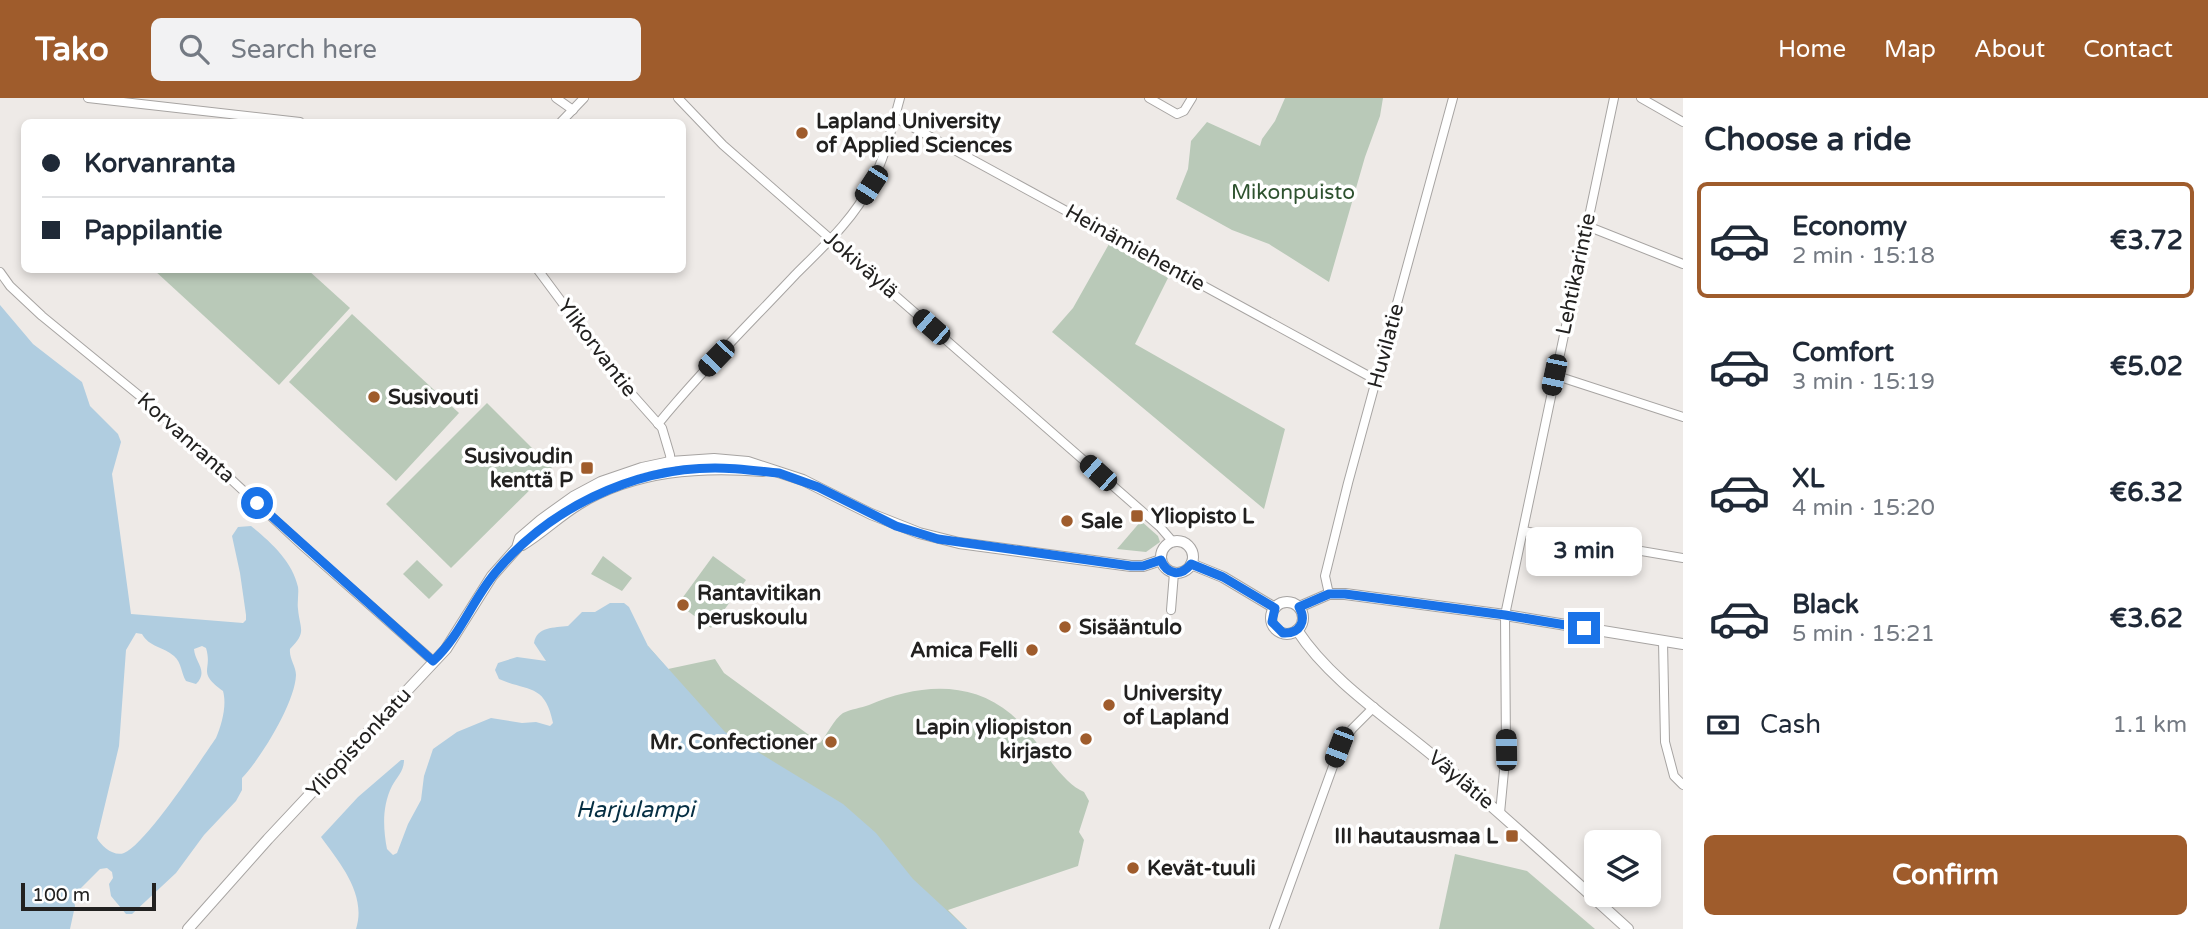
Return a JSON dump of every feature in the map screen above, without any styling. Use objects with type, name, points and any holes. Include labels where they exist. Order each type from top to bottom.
[{"type":"street","points":[[88,98],[274,119]]},
{"type":"street","points":[[556,98],[573,110]]},
{"type":"street","points":[[564,119],[584,98]]},
{"type":"street","name":"Jokiväylä","points":[[678,98],[723,145],[1160,527],[1173,542]]},
{"type":"street","points":[[671,467],[665,436],[658,424],[702,373],[855,210],[871,185],[882,160],[900,98]]},
{"type":"street","points":[[1149,98],[1177,114],[1184,111],[1192,98]]},
{"type":"street","name":"Huvilatie","points":[[1329,594],[1325,576],[1453,98]]},
{"type":"street","name":"Lehtikarintie","points":[[1500,813],[1506,750],[1505,615],[1614,98]]},
{"type":"street","points":[[1641,98],[1683,122]]},
{"type":"street","name":"Heinämiehentie","points":[[894,117],[1376,380]]},
{"type":"street","points":[[1587,226],[1683,264]]},
{"type":"street","name":"Korvanranta","points":[[0,272],[13,289],[43,316],[139,395],[433,661]]},
{"type":"street","name":"Ylikorvantie","points":[[540,273],[616,375],[658,424]]},
{"type":"street","points":[[1554,375],[1683,417]]},
{"type":"street","name":"Yliopistonkatu","points":[[188,929],[458,632],[492,576],[517,548],[520,538],[573,497],[601,482],[642,468],[713,468],[779,473],[818,487],[896,526],[938,539],[1131,566],[1143,566],[1161,560]]},
{"type":"street","points":[[1523,531],[1683,558]]},
{"type":"street","points":[[1173,542],[1183,543],[1191,550],[1191,564],[1184,572],[1174,573],[1166,569],[1161,560],[1162,551],[1173,542]]},
{"type":"street","points":[[1191,564],[1223,577],[1275,608]]},
{"type":"street","points":[[1171,610],[1174,573]]},
{"type":"street","points":[[1299,607],[1329,594],[1345,594],[1505,615],[1683,644]]},
{"type":"street","points":[[1284,602],[1299,607],[1303,622],[1297,630],[1288,633],[1275,627],[1272,618],[1275,608],[1284,602]]},
{"type":"street","name":"Väylätie","points":[[1297,630],[1312,652],[1327,667],[1500,813],[1623,927]]},
{"type":"street","points":[[1663,641],[1665,742],[1674,776],[1683,785]]},
{"type":"street","points":[[1274,929],[1339,747],[1374,707]]},
{"type":"green space","name":"Mikonpuisto","points":[[1285,98],[1383,98],[1380,116],[1365,157],[1329,282],[1269,244],[1232,230],[1176,199],[1188,169],[1191,141],[1207,122],[1260,146]]},
{"type":"green space","points":[[1109,244],[1168,278],[1135,344],[1285,429],[1264,509],[1052,332],[1073,308]]},
{"type":"green space","points":[[157,273],[311,273],[350,308],[279,385]]},
{"type":"green space","name":"Susivouti","points":[[352,314],[459,413],[396,481],[289,382]]},
{"type":"green space","points":[[487,403],[552,468],[451,568],[386,504]]},
{"type":"green space","points":[[1141,521],[1158,536],[1160,542],[1146,552],[1117,549]]},
{"type":"green space","points":[[603,556],[632,578],[622,591],[591,574]]},
{"type":"green space","points":[[713,556],[746,580],[711,628],[678,604]]},
{"type":"green space","points":[[417,560],[443,585],[429,599],[403,574]]},
{"type":"green space","points":[[648,646],[668,669],[715,659],[724,673],[820,743],[843,713],[905,693],[960,690],[995,703],[1020,723],[1056,768],[1084,792],[1089,801],[1079,832],[1084,840],[1078,866],[948,910],[967,929],[560,929]]},
{"type":"green space","points":[[1455,854],[1527,871],[1595,929],[1439,929]]},
{"type":"water","points":[[0,305],[33,344],[82,382],[90,406],[118,434],[121,442],[112,474],[131,614],[243,623],[246,615],[232,536],[238,527],[251,526],[273,545],[291,569],[298,587],[301,634],[290,649],[296,675],[283,715],[267,744],[242,778],[242,790],[236,801],[204,835],[176,873],[132,914],[126,914],[111,896],[109,884],[113,878],[112,872],[107,868],[100,869],[73,896],[75,906],[70,929],[0,929]],"holes":[[[136,633],[142,634],[149,642],[174,656],[186,681],[196,684],[201,671],[194,649],[202,646],[206,648],[208,675],[223,691],[224,708],[216,738],[172,801],[134,846],[120,854],[112,852],[97,838],[119,746],[126,650]]]},
{"type":"water","name":"Harjulampi","points":[[610,603],[624,603],[629,607],[648,646],[725,732],[843,804],[876,833],[913,879],[967,929],[356,929],[358,904],[355,892],[321,837],[358,797],[404,760],[402,771],[386,801],[384,817],[387,849],[393,855],[397,853],[421,800],[424,776],[433,749],[457,732],[491,718],[550,726],[553,723],[550,710],[540,695],[499,679],[495,670],[498,663],[517,657],[546,661],[534,643],[539,633],[568,626],[582,612],[595,612]]},
{"type":"place","name":"Lapland University of Applied Sciences","points":[[802,133]]},
{"type":"place","name":"Susivouti","points":[[374,397]]},
{"type":"place","name":"Susivoudin kenttä P","points":[[587,468]]},
{"type":"place","name":"Yliopisto L","points":[[1137,516]]},
{"type":"place","name":"Sale","points":[[1067,521]]},
{"type":"place","name":"Rantavitikan peruskoulu","points":[[683,605]]},
{"type":"place","name":"Sisääntulo","points":[[1065,627]]},
{"type":"place","name":"Amica Felli","points":[[1032,650]]},
{"type":"place","name":"University of Lapland","points":[[1109,705]]},
{"type":"place","name":"Lapin yliopiston kirjasto","points":[[1086,739]]},
{"type":"place","name":"Mr. Confectioner","points":[[831,742]]},
{"type":"place","name":"III hautausmaa L","points":[[1512,836]]},
{"type":"place","name":"Kevät-tuuli","points":[[1133,868]]},
{"type":"route","points":[[257,503],[433,661],[458,632],[492,576],[517,548],[545,526],[604,491],[671,472],[713,468],[789,475],[896,526],[938,539],[1131,566],[1143,566],[1161,560],[1166,569],[1174,573],[1184,572],[1191,564],[1223,577],[1275,608],[1272,622],[1278,631],[1283,633],[1293,632],[1301,626],[1303,616],[1299,607],[1329,594],[1505,615],[1584,628]]}]
